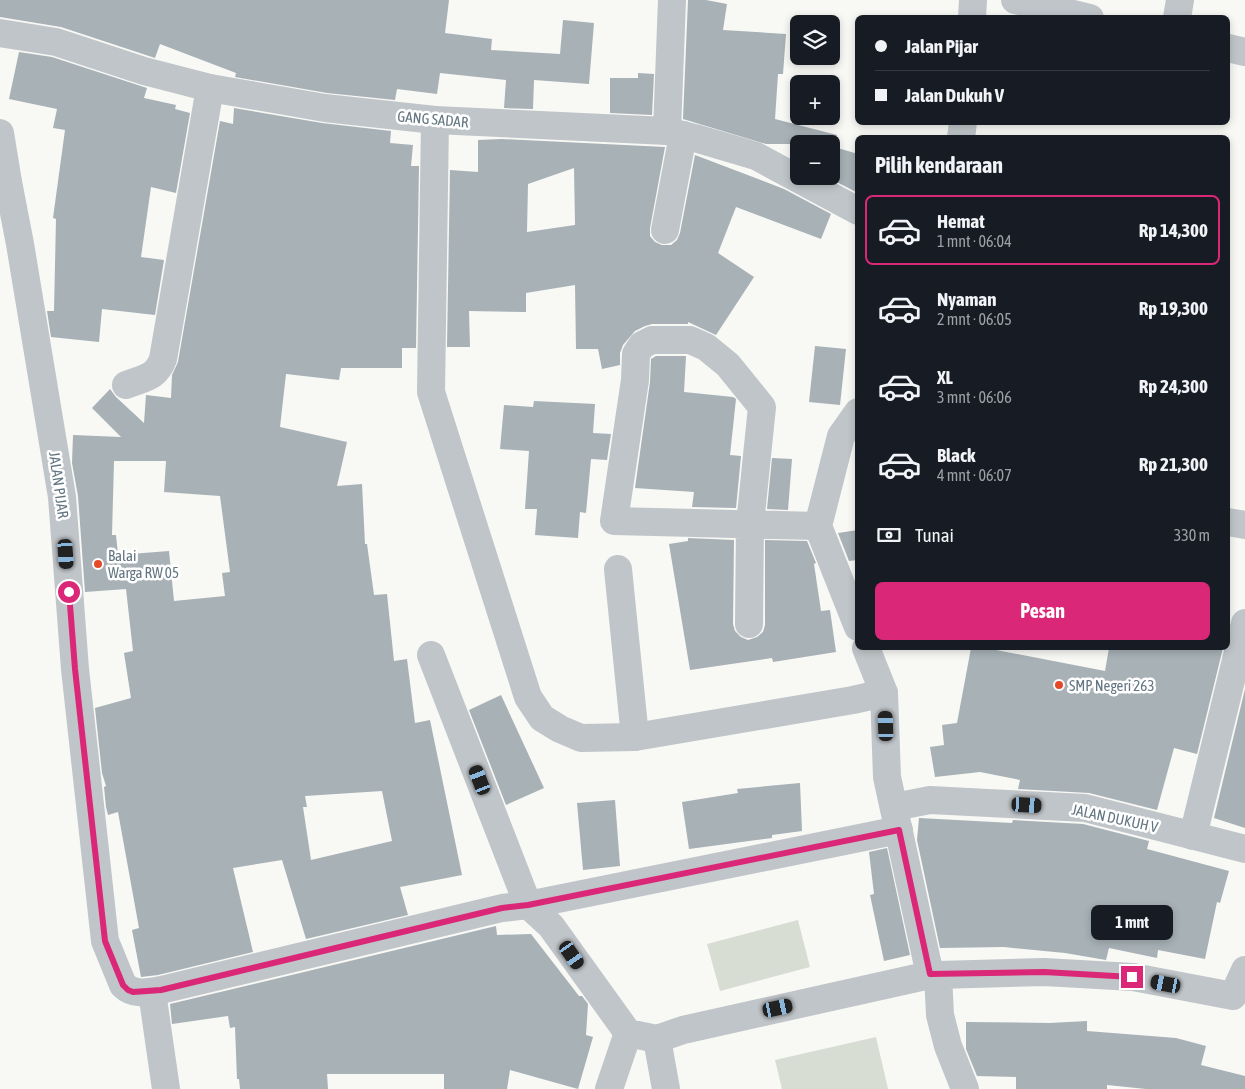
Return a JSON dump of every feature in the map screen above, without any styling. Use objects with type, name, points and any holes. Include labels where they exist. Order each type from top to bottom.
[{"type":"street","points":[[665,230],[675,133],[672,0]]},
{"type":"street","points":[[972,15],[973,0]]},
{"type":"street","points":[[1015,0],[1078,15]]},
{"type":"street","points":[[1178,15],[1180,0]]},
{"type":"street","name":"GANG SADAR","points":[[0,34],[56,42],[144,71],[210,88],[325,108],[435,120],[675,133],[756,156],[855,209]]},
{"type":"street","points":[[1230,48],[1245,52]]},
{"type":"street","points":[[126,385],[153,376],[163,358],[210,88]]},
{"type":"street","points":[[435,120],[431,392],[528,697],[542,718],[560,729],[582,738],[635,737],[884,693]]},
{"type":"street","name":"JALAN PIJAR","points":[[0,133],[62,497],[75,669],[105,941],[123,985],[133,992],[152,992]]},
{"type":"street","points":[[748,624],[750,524],[762,407],[728,365],[706,347],[690,340],[652,340],[642,345],[636,354],[635,380],[614,521],[750,524],[818,526]]},
{"type":"street","points":[[855,416],[841,436],[818,526],[855,619]]},
{"type":"street","points":[[1230,522],[1245,525]]},
{"type":"street","points":[[618,569],[635,737]]},
{"type":"street","points":[[1194,836],[1245,623]]},
{"type":"street","points":[[867,650],[884,693],[887,777],[896,818],[934,975],[940,1014],[948,1046],[965,1089]]},
{"type":"street","points":[[431,655],[528,905],[551,926],[628,1033],[657,1039],[683,1030],[934,975],[1044,972],[1132,977],[1239,1002],[1245,970]]},
{"type":"street","name":"JALAN DUKUH V","points":[[152,992],[502,908],[528,905],[896,818],[930,800],[1085,808],[1245,849]]},
{"type":"street","points":[[152,992],[166,1089]]},
{"type":"street","points":[[610,1089],[628,1033]]},
{"type":"street","points":[[657,1039],[666,1089]]},
{"type":"shaded area","points":[[798,920],[810,967],[720,991],[707,944]]},
{"type":"shaded area","points":[[876,1037],[888,1089],[782,1089],[775,1060]]},
{"type":"building","points":[[0,0],[449,0],[445,33],[492,39],[491,50],[560,54],[563,20],[594,23],[589,84],[534,80],[533,109],[504,108],[506,80],[440,73],[437,94],[397,89],[395,100],[327,93],[235,77],[236,73],[160,44],[155,58],[61,27],[0,17]]},
{"type":"building","points":[[688,0],[706,0],[727,4],[723,30],[786,34],[783,74],[778,74],[775,119],[790,123],[790,125],[798,125],[837,135],[790,135],[790,144],[766,144],[683,119]]},
{"type":"building","points":[[19,52],[52,57],[147,88],[144,98],[176,105],[175,109],[190,113],[176,193],[151,187],[141,257],[164,260],[155,315],[102,309],[99,342],[51,337],[47,311],[54,311],[56,219],[53,218],[65,130],[53,128],[57,109],[9,99]]},
{"type":"building","points":[[638,73],[654,74],[652,115],[610,113],[610,78],[638,78]]},
{"type":"building","points":[[234,108],[322,123],[391,131],[390,143],[413,145],[411,166],[419,166],[416,348],[402,348],[402,368],[341,368],[339,380],[286,374],[280,427],[347,442],[337,486],[362,484],[365,544],[367,544],[374,595],[387,594],[394,661],[407,659],[415,723],[430,720],[462,875],[400,887],[408,915],[306,939],[282,860],[233,868],[253,952],[158,975],[141,977],[132,930],[139,928],[118,812],[108,815],[106,807],[104,787],[106,786],[102,773],[95,708],[131,698],[124,653],[133,651],[126,589],[85,592],[78,496],[72,463],[73,435],[121,437],[92,408],[110,389],[144,423],[146,395],[171,398],[172,375],[178,362],[220,121],[233,124]],"holes":[[[114,461],[166,461],[164,492],[220,496],[230,572],[222,573],[225,596],[174,601],[169,551],[118,555],[116,535],[112,535]],[[382,791],[392,841],[311,860],[303,807],[307,807],[305,796]]]},
{"type":"building","points":[[502,139],[665,147],[650,228],[650,236],[655,242],[662,245],[671,245],[677,240],[680,233],[695,155],[784,189],[831,214],[821,239],[736,207],[718,253],[754,277],[716,335],[688,322],[688,324],[652,324],[645,326],[635,331],[623,345],[620,353],[620,365],[602,369],[598,349],[576,349],[575,285],[526,293],[526,312],[469,311],[470,347],[447,347],[450,170],[478,172],[478,140]],"holes":[[[574,168],[575,225],[527,232],[528,184]]]},
{"type":"building","points":[[840,149],[855,153],[855,191],[840,184]]},
{"type":"building","points":[[815,346],[846,349],[840,405],[809,402]]},
{"type":"building","points":[[656,356],[686,356],[684,392],[733,397],[736,399],[730,455],[741,456],[736,508],[692,507],[694,492],[635,488],[650,382],[651,359]]},
{"type":"building","points":[[534,401],[595,404],[593,433],[611,434],[607,460],[591,459],[586,513],[580,512],[578,538],[535,535],[537,509],[525,509],[529,451],[500,449],[504,405],[533,407]]},
{"type":"building","points":[[772,458],[792,459],[788,510],[767,509]]},
{"type":"building","points":[[855,530],[855,560],[849,561],[838,533]]},
{"type":"building","points":[[688,538],[734,540],[733,624],[735,631],[741,637],[748,640],[757,637],[763,632],[765,625],[765,540],[807,541],[816,563],[814,564],[821,611],[830,610],[836,652],[773,662],[772,658],[690,670],[669,544],[688,541]]},
{"type":"building","points":[[971,650],[996,650],[1105,671],[1109,650],[1223,650],[1197,754],[1174,748],[1157,810],[1089,793],[1018,789],[1020,780],[980,772],[935,777],[930,747],[944,745],[942,725],[957,723]]},
{"type":"building","points":[[1245,689],[1245,828],[1214,818]]},
{"type":"building","points":[[501,695],[544,788],[506,805],[469,710]]},
{"type":"building","points":[[800,783],[802,831],[772,835],[772,838],[689,849],[682,802],[738,793],[737,789]]},
{"type":"building","points":[[615,800],[620,866],[583,870],[577,803]]},
{"type":"building","points":[[919,818],[1012,823],[1013,820],[1083,824],[1149,841],[1147,849],[1229,871],[1220,903],[1217,902],[1205,959],[1158,950],[1157,958],[1109,948],[1106,960],[1065,953],[1004,947],[940,948],[917,840]]},
{"type":"building","points":[[887,848],[910,955],[884,961],[870,895],[874,894],[869,852]]},
{"type":"building","points":[[496,926],[497,935],[531,934],[579,996],[582,996],[588,1004],[586,1035],[593,1037],[578,1089],[510,1070],[507,1089],[444,1089],[444,1074],[327,1074],[328,1089],[240,1089],[239,1079],[237,1079],[235,1027],[230,1028],[228,1016],[172,1024],[170,1004]]},
{"type":"building","points":[[1087,1021],[1087,1031],[1176,1038],[1206,1046],[1201,1065],[1245,1076],[1245,1089],[1146,1089],[1107,1085],[1107,1089],[1016,1089],[1016,1077],[977,1076],[966,1049],[966,1022],[1050,1023]]},
{"type":"place","name":"Balai Warga RW 05","points":[[98,564]]},
{"type":"place","name":"SMP Negeri 263","points":[[1059,685]]},
{"type":"route","points":[[69,592],[75,669],[105,941],[123,985],[133,992],[161,990],[502,908],[528,905],[899,830],[930,974],[1044,972],[1132,977]]}]
